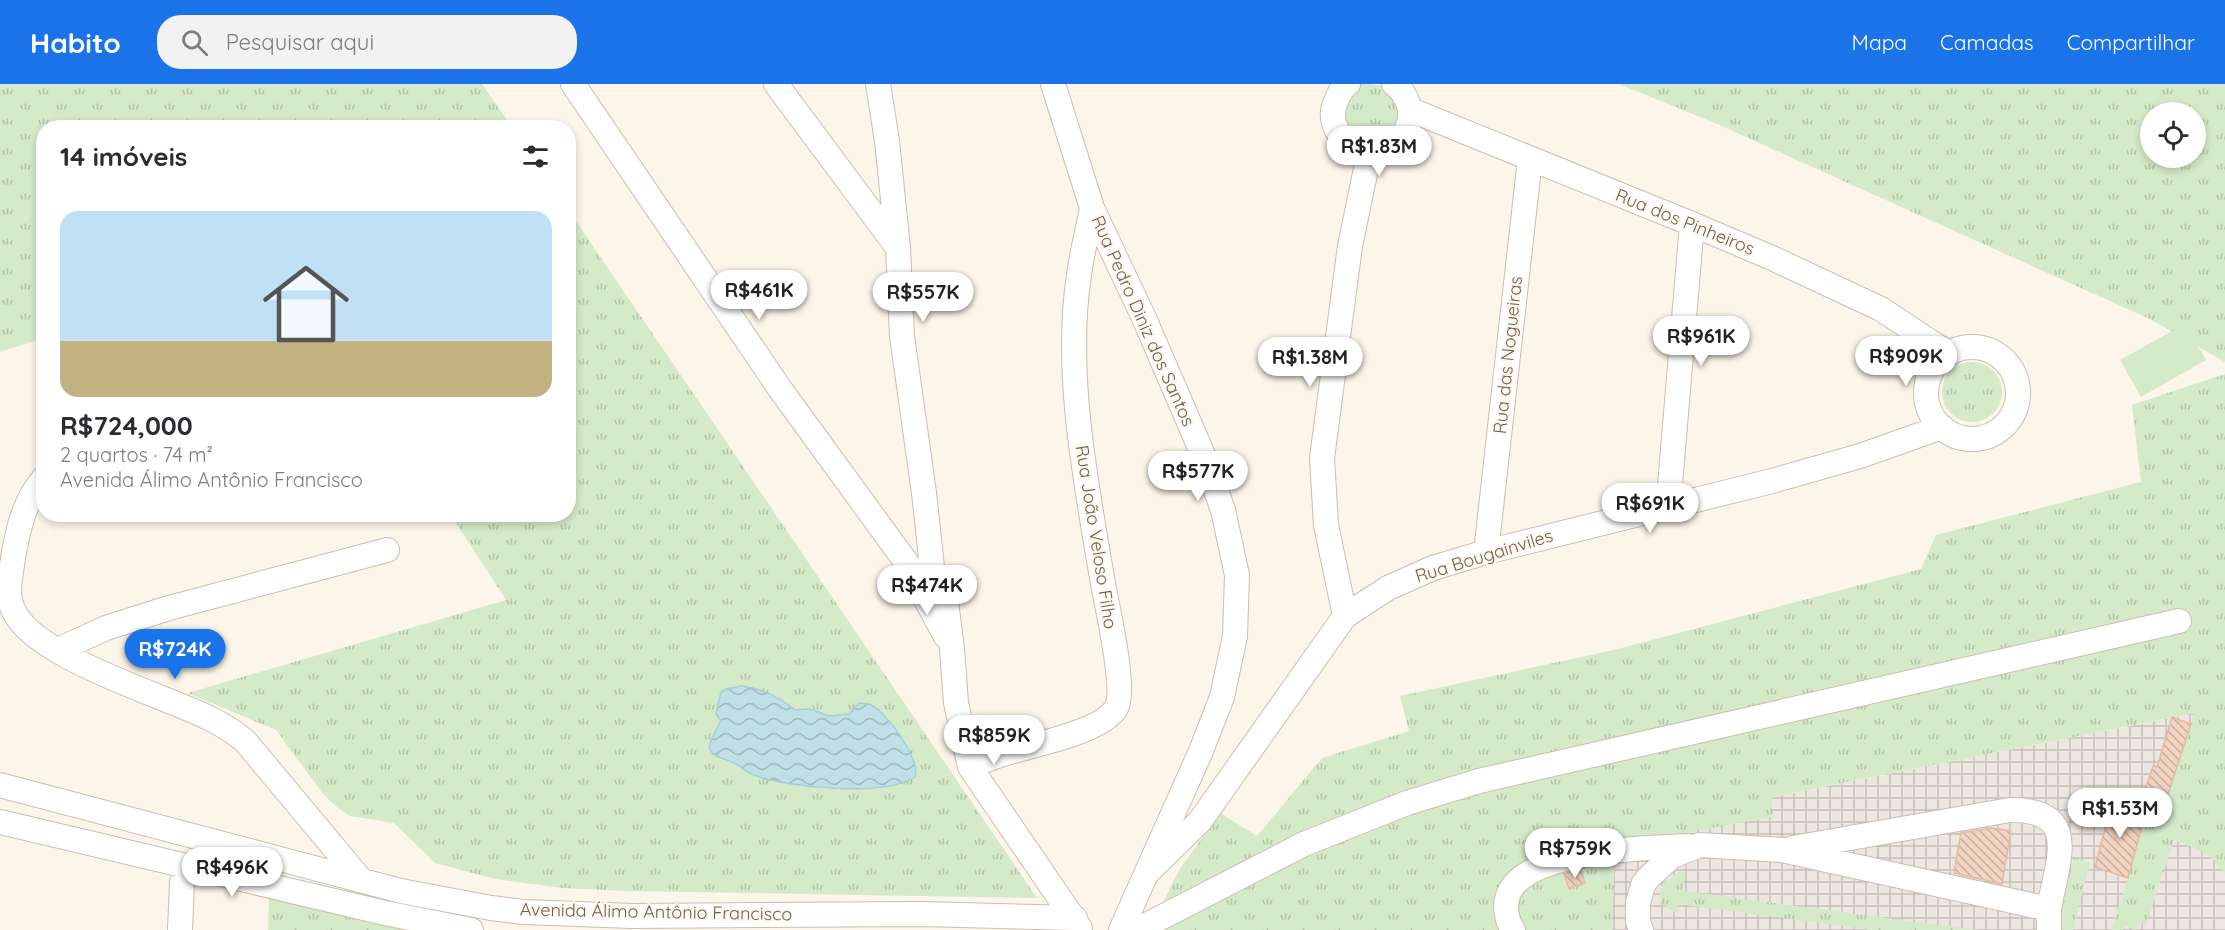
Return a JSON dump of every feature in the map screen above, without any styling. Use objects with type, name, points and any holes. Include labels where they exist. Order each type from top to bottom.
[{"type":"street","points":[[573,84],[780,389],[929,581]]},
{"type":"street","points":[[776,84],[898,248]]},
{"type":"street","points":[[878,84],[887,141],[898,248],[902,336],[924,493],[929,581],[952,649],[956,703],[970,767],[1078,924]]},
{"type":"street","name":"Rua Pedro Diniz dos Santos","points":[[1053,84],[1092,208],[1144,318],[1204,457],[1223,510],[1237,575],[1235,636],[1222,697],[1121,930]]},
{"type":"street","points":[[1348,84],[1342,87],[1333,107],[1335,129],[1349,146],[1368,159]]},
{"type":"street","points":[[1368,159],[1392,148],[1407,132],[1411,110],[1402,90],[1394,84]]},
{"type":"street","name":"Rua dos Pinheiros","points":[[1411,110],[1772,258],[1881,309],[1949,354]]},
{"type":"street","points":[[1345,616],[1326,525],[1322,458],[1350,246],[1368,159]]},
{"type":"street","name":"Rua das Nogueiras","points":[[1486,552],[1530,159]]},
{"type":"street","name":"Rua João Veloso Filho","points":[[970,767],[999,755],[1040,745],[1096,725],[1117,708],[1120,696],[1082,453],[1075,374],[1079,276],[1092,208]]},
{"type":"street","points":[[1668,508],[1692,224]]},
{"type":"street","points":[[1970,348],[1992,352],[2009,366],[2018,386],[2018,398],[2016,408],[2004,427],[1984,438],[1962,438],[1942,427],[1930,410],[1927,389],[1934,369],[1949,354],[1970,348]]},
{"type":"street","name":"Rua Bougainviles","points":[[1148,872],[1200,821],[1345,616],[1388,588],[1433,568],[1486,552],[1668,508],[1860,456],[1942,427]]},
{"type":"street","points":[[36,487],[24,512],[9,587],[12,607],[20,623],[33,635],[58,650],[108,675],[211,719],[232,731],[245,741],[361,880]]},
{"type":"street","points":[[58,650],[106,628],[169,608],[387,550]]},
{"type":"street","points":[[1137,930],[1304,844],[1407,802],[1479,781],[2180,621]]},
{"type":"street","points":[[7,787],[14,808],[4,822],[385,913],[471,930]]},
{"type":"street","name":"Avenida Álimo Antônio Francisco","points":[[7,787],[361,880],[491,908],[523,912],[683,916],[922,914],[1078,924]]},
{"type":"street","points":[[1513,930],[1506,911],[1508,895],[1516,881],[1538,867],[1557,861],[1622,850],[1700,845],[1782,850],[2049,919],[2060,840],[2052,820],[2042,813],[2010,810],[1782,850]]},
{"type":"street","points":[[1641,930],[1638,921],[1638,903],[1643,885],[1672,856],[1700,845]]},
{"type":"street","points":[[180,930],[182,883]]},
{"type":"shaded area","points":[[2195,713],[2160,819],[2225,843],[2225,930],[1442,930],[1727,806]]},
{"type":"green space","points":[[0,84],[482,84],[507,120],[36,120],[36,340],[0,352]]},
{"type":"green space","points":[[1359,84],[1381,86],[1393,93],[1396,98],[1401,126],[1377,144],[1366,144],[1348,136],[1340,107]]},
{"type":"green space","points":[[1619,84],[2225,84],[2225,362],[2152,320],[1715,123]]},
{"type":"green space","points":[[576,221],[1037,898],[625,891],[563,888],[495,879],[435,863],[394,823],[350,816],[324,795],[276,730],[188,693],[506,600],[456,522],[576,522]]},
{"type":"green space","points":[[2185,324],[2206,360],[2141,397],[2120,360]]},
{"type":"green space","points":[[1966,362],[1978,362],[1989,367],[1997,375],[2002,392],[2000,404],[1989,417],[1978,422],[1966,422],[1955,417],[1947,409],[1942,398],[1942,386],[1947,375],[1955,367]]},
{"type":"green space","points":[[2225,374],[2225,873],[2207,853],[2174,840],[2146,925],[2138,923],[2136,930],[2125,926],[2123,930],[2111,930],[2148,804],[2163,809],[2194,713],[1772,797],[1773,817],[1540,859],[1504,930],[1150,930],[1179,870],[1220,813],[1257,836],[1322,758],[1409,731],[1400,696],[1614,650],[1921,569],[1936,535],[2141,482],[2132,405]]},
{"type":"green space","points":[[1615,856],[1612,930],[1521,930],[1516,921],[1518,893],[1531,879]]},
{"type":"green space","points":[[2074,858],[2090,863],[2073,930],[2057,930]]},
{"type":"green space","points":[[1679,872],[1685,872],[1683,891],[1978,930],[1872,930],[1679,904],[1678,913],[1665,906],[1660,894],[1663,884]]},
{"type":"green space","points":[[269,893],[421,930],[268,930]]},
{"type":"water","points":[[741,686],[770,694],[795,710],[810,709],[829,716],[849,714],[859,703],[869,704],[884,715],[901,736],[913,760],[916,769],[915,777],[882,787],[860,789],[812,787],[769,780],[718,757],[709,747],[721,721],[716,714],[721,692]]},
{"type":"building","points":[[2172,717],[2191,724],[2163,809],[2141,802],[2153,766],[2157,767]]},
{"type":"building","points":[[2112,802],[2146,811],[2128,878],[2095,867]]},
{"type":"building","points":[[1991,828],[2011,831],[2002,884],[1954,873],[1961,833]]},
{"type":"building","points":[[1581,870],[1585,883],[1569,888],[1564,874]]}]
